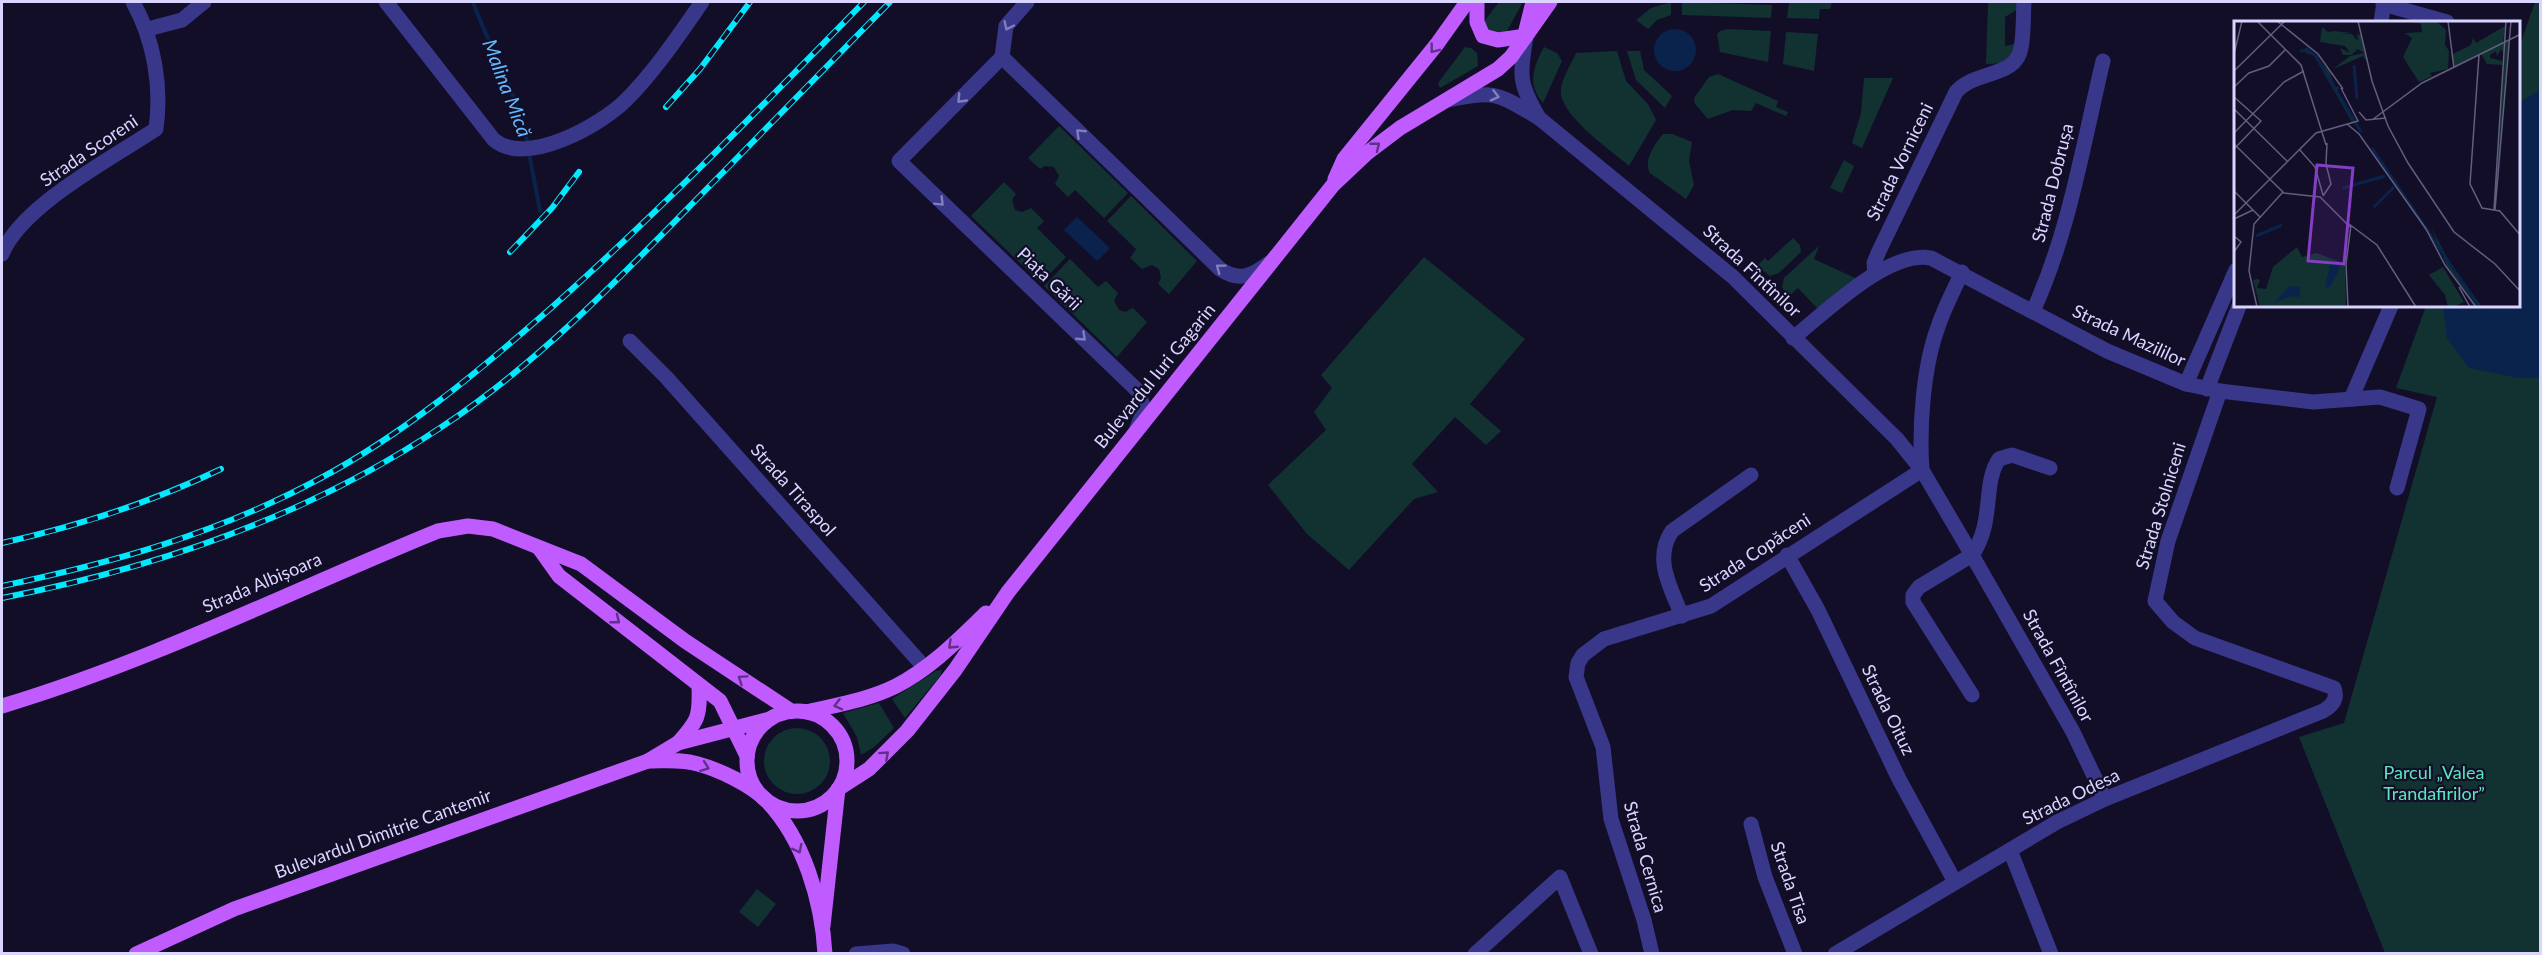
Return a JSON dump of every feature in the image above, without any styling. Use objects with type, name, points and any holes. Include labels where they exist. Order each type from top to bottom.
[{"type":"main road","name":"Bulevardul Iuri Gagarin","points":[[1333,185],[1344,159],[1437,44],[1467,2]]},
{"type":"main road","points":[[1477,2],[1477,22],[1483,36],[1498,40],[1526,36],[1550,2]]},
{"type":"main road","name":"Bulevardul Iuri Gagarin","points":[[838,789],[869,769],[893,748],[955,670],[1008,592],[1333,185],[1384,139],[1497,69],[1511,57],[1526,36],[1533,2]]},
{"type":"main road","name":"Strada Albișoara","points":[[2,706],[52,691],[140,658],[438,531],[468,526],[493,529],[581,564],[685,641],[798,712]]},
{"type":"main road","points":[[539,548],[559,576],[720,701],[747,756],[749,776],[797,845],[807,869],[823,926]]},
{"type":"main road","name":"Bulevardul Iuri Gagarin","points":[[798,712],[882,692],[925,668],[954,644],[1008,592]]},
{"type":"main road","points":[[678,743],[696,724],[700,713],[699,685]]},
{"type":"main road","points":[[747,756],[753,737],[770,719],[798,712],[829,723],[841,738],[846,766],[838,789],[823,926],[825,954]]},
{"type":"main road","name":"Bulevardul Dimitrie Cantemir","points":[[136,954],[253,902],[648,761],[678,743],[770,719]]},
{"type":"main road","name":"Bulevardul Dimitrie Cantemir","points":[[648,761],[675,760],[698,764],[733,779],[766,801]]},
{"type":"main road","points":[[766,801],[784,809],[803,810],[821,804],[838,789]]},
{"type":"street","points":[[133,2],[148,29],[182,20],[204,2]]},
{"type":"street","points":[[386,2],[494,140],[511,148],[534,149],[553,144],[603,118],[619,106],[651,70],[702,2]]},
{"type":"street","points":[[1027,2],[1006,26],[1002,57],[1220,269],[1238,277],[1248,276],[1272,261]]},
{"type":"street","name":"Strada Vorniceni","points":[[1875,274],[1874,263],[1879,251],[1956,92],[1971,79],[2006,69],[2018,58],[2021,48],[2024,2]]},
{"type":"street","points":[[2381,21],[2383,3],[2444,21]]},
{"type":"street","name":"Strada Scoreni","points":[[2,254],[11,235],[24,220],[58,194],[156,129],[159,103],[148,29]]},
{"type":"street","name":"Strada Fîntînilor","points":[[1526,36],[1521,80],[1523,90],[1539,118]]},
{"type":"street","name":"Piața Gării","points":[[1002,57],[899,161],[1139,392],[1144,410],[1133,435]]},
{"type":"street","name":"Strada Dobrușa","points":[[2033,311],[2050,273],[2103,62]]},
{"type":"street","name":"Strada Fîntînilor","points":[[1446,100],[1488,93],[1506,99],[1539,118],[1733,277],[1887,428],[1922,470],[1972,555],[2073,732],[2104,799]]},
{"type":"street","name":"Strada Mazililor","points":[[1875,274],[1920,256],[1962,272],[2124,359],[2186,384],[2214,390],[2313,402],[2380,397],[2419,409],[2397,488]]},
{"type":"street","points":[[1922,470],[1922,421],[1933,344],[1937,327],[1962,272]]},
{"type":"street","points":[[1793,338],[1875,274]]},
{"type":"street","points":[[2186,384],[2234,275]]},
{"type":"street","points":[[2214,390],[2239,308]]},
{"type":"street","points":[[2351,399],[2390,308]]},
{"type":"street","name":"Strada Tiraspol","points":[[630,341],[666,377],[925,668]]},
{"type":"street","name":"Strada Stolniceni","points":[[2214,390],[2160,566],[2156,601],[2173,622],[2195,638],[2326,684],[2334,688],[2335,699]]},
{"type":"street","points":[[1972,695],[1913,602],[1913,595],[1918,587],[1972,555],[1986,527],[1994,469],[1999,459],[2012,455],[2050,468]]},
{"type":"street","name":"Strada Copăceni","points":[[1576,669],[1583,655],[1604,639],[1711,606],[1922,470]]},
{"type":"street","points":[[1682,616],[1663,566],[1668,536],[1751,475]]},
{"type":"street","name":"Strada Oituz","points":[[1787,555],[1818,610],[1899,779],[1955,882]]},
{"type":"street","name":"Strada Cernica","points":[[1576,669],[1579,686],[1603,747],[1611,819],[1644,920],[1652,954]]},
{"type":"street","name":"Strada Odesa","points":[[1838,953],[2010,850],[2104,799],[2323,711],[2335,699]]},
{"type":"street","name":"Strada Tisa","points":[[1751,824],[1765,877],[1795,954]]},
{"type":"street","points":[[2010,850],[2051,954]]},
{"type":"street","points":[[1475,954],[1560,877],[1591,954]]},
{"type":"street","points":[[856,954],[893,951],[903,954]]},
{"type":"green space","points":[[1499,2],[1523,2],[1507,31],[1491,35],[1483,23]]},
{"type":"green space","points":[[1671,2],[1671,15],[1657,20],[1648,29],[1636,20],[1651,8]]},
{"type":"green space","points":[[1682,2],[1772,5],[1771,18],[1682,15]]},
{"type":"green space","points":[[1789,2],[1832,2],[1830,9],[1820,9],[1819,19],[1787,18]]},
{"type":"green space","points":[[1988,2],[2019,2],[2018,9],[2005,17],[2005,46],[2014,44],[2015,53],[2005,63],[1986,64]]},
{"type":"green space","name":"Parcul „Valea Trandafirilor”","points":[[2535,2],[2540,2],[2540,953],[2385,953],[2299,737],[2344,723],[2437,397],[2396,388],[2425,308],[2521,308],[2521,42]]},
{"type":"green space","points":[[1728,29],[1771,31],[1768,62],[1720,52],[1717,34]]},
{"type":"green space","points":[[1786,32],[1818,34],[1814,71],[1783,64]]},
{"type":"green space","points":[[1465,47],[1477,53],[1478,66],[1440,88],[1438,83]]},
{"type":"green space","points":[[1544,47],[1557,53],[1562,61],[1543,103],[1535,89],[1533,76]]},
{"type":"green space","points":[[1617,51],[1626,81],[1648,104],[1656,120],[1629,166],[1576,120],[1562,98],[1562,84],[1576,53]]},
{"type":"green space","points":[[1627,51],[1640,51],[1644,70],[1672,96],[1665,108],[1636,80]]},
{"type":"green space","points":[[1718,74],[1778,101],[1776,107],[1788,112],[1786,116],[1756,103],[1751,111],[1733,110],[1708,119],[1695,104],[1694,98],[1709,77]]},
{"type":"green space","points":[[1864,78],[1893,78],[1862,148],[1852,143],[1861,113]]},
{"type":"green space","points":[[1059,126],[1128,193],[1104,218],[1075,190],[1068,197],[1055,184],[1059,176],[1054,167],[1045,166],[1040,169],[1028,158]]},
{"type":"green space","points":[[1663,134],[1672,134],[1692,142],[1689,161],[1694,185],[1686,199],[1650,173],[1648,168],[1651,152]]},
{"type":"green space","points":[[1844,160],[1854,166],[1842,193],[1830,188]]},
{"type":"green space","points":[[1004,182],[1016,194],[1012,200],[1015,210],[1022,212],[1031,208],[1044,221],[1037,228],[1066,257],[1041,283],[971,216]]},
{"type":"green space","points":[[1131,196],[1197,261],[1169,294],[1158,284],[1161,278],[1159,269],[1152,265],[1142,269],[1130,258],[1136,249],[1107,221]]},
{"type":"green space","points":[[1793,238],[1800,245],[1801,252],[1779,273],[1770,276],[1757,266],[1765,258],[1768,261]]},
{"type":"green space","points":[[1819,246],[1814,259],[1855,278],[1856,282],[1817,308],[1798,288],[1788,297],[1782,287],[1784,278]]},
{"type":"green space","points":[[1424,257],[1525,339],[1470,404],[1501,431],[1486,445],[1455,417],[1412,464],[1438,492],[1414,499],[1349,570],[1307,534],[1268,485],[1326,430],[1314,412],[1332,388],[1321,375]]},
{"type":"green space","points":[[1070,259],[1098,287],[1106,281],[1118,293],[1114,301],[1119,310],[1125,312],[1133,308],[1147,322],[1117,357],[1044,286]]},
{"type":"green space","points":[[942,670],[940,676],[905,718],[892,699],[936,671]]},
{"type":"green space","points":[[879,703],[894,728],[874,747],[861,755],[857,737],[843,713]]},
{"type":"green space","points":[[797,728],[810,731],[820,738],[827,748],[830,761],[827,774],[820,784],[810,791],[797,794],[784,791],[774,784],[767,774],[764,761],[767,748],[774,738],[784,731]]},
{"type":"green space","points":[[757,889],[776,904],[758,927],[739,912]]},
{"type":"water","points":[[1675,29],[1690,35],[1696,50],[1690,65],[1675,71],[1660,65],[1654,50],[1660,35]]},
{"type":"water","points":[[2540,90],[2540,378],[2518,378],[2469,368],[2447,338],[2443,308],[2521,308],[2521,101]]},
{"type":"water","points":[[1077,217],[1110,248],[1097,261],[1064,230]]},
{"type":"waterway","name":"Malina Mică","points":[[473,2],[519,111],[528,146]]},
{"type":"waterway","name":"Malina Mică","points":[[529,153],[540,211]]},
{"type":"railway","points":[[666,107],[700,69],[750,2]]},
{"type":"railway","points":[[2,586],[84,567],[204,531],[319,479],[411,422],[524,332],[632,234],[864,2]]},
{"type":"railway","points":[[2,598],[117,571],[229,535],[284,513],[338,487],[440,428],[508,379],[571,324],[890,2]]},
{"type":"railway","points":[[510,252],[552,208],[579,172]]},
{"type":"railway","points":[[2,543],[113,512],[168,493],[221,469]]}]
